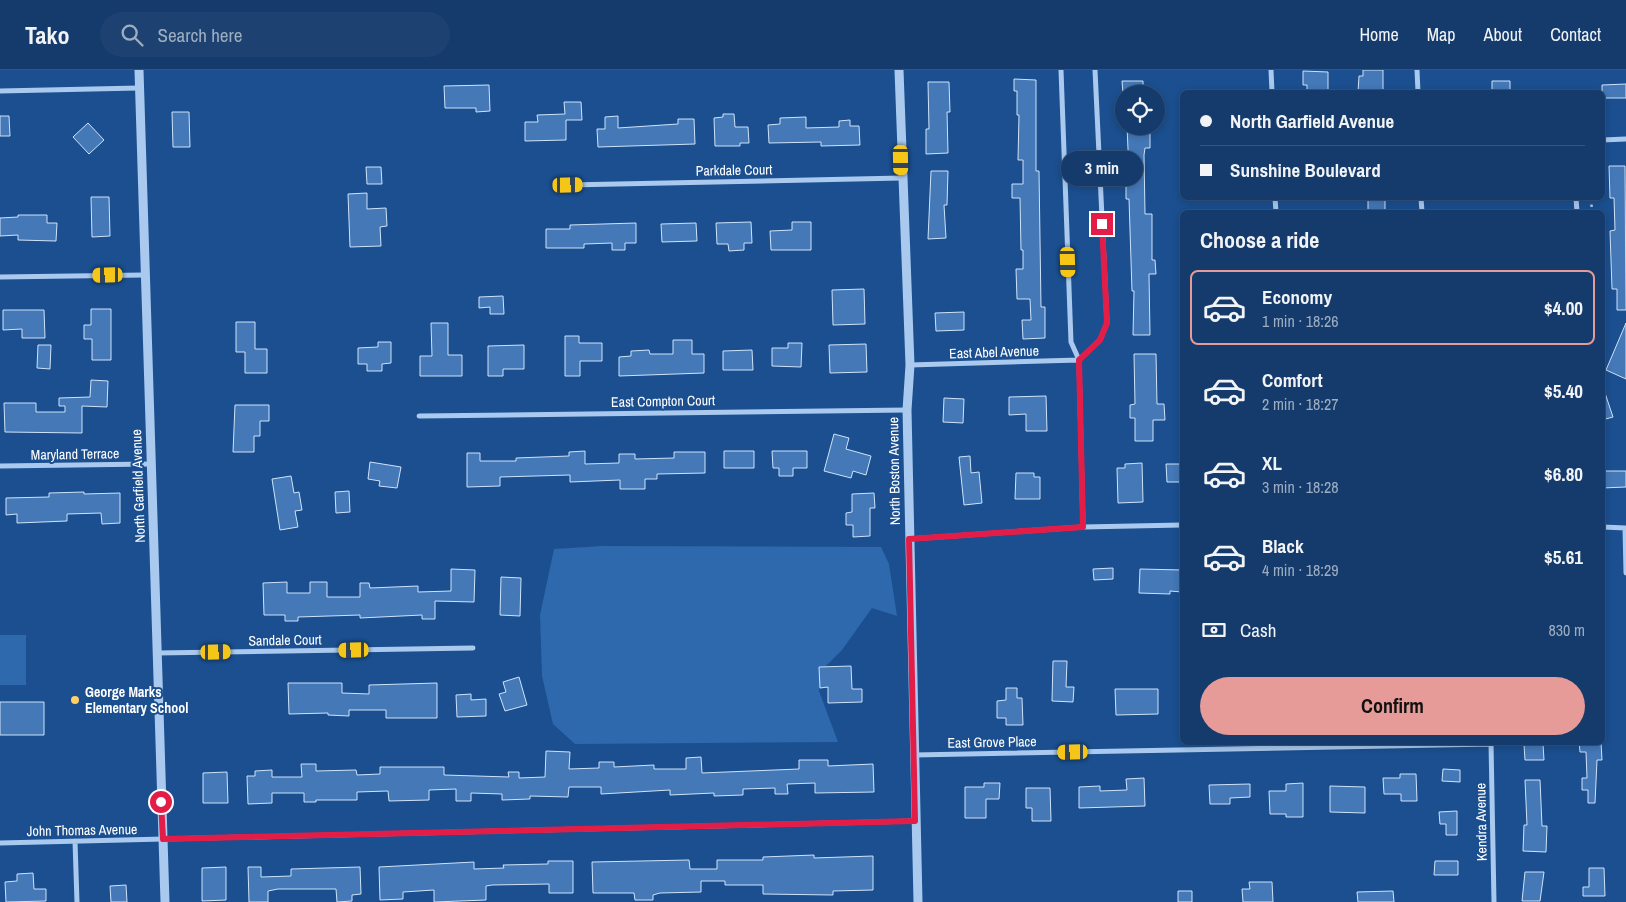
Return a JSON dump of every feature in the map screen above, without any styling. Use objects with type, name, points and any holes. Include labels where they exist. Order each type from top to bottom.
[{"type":"street","name":"North Garfield Avenue","points":[[139,70],[165,902]]},
{"type":"street","name":"North Boston Avenue","points":[[899,70],[910,365],[907,410],[918,902]]},
{"type":"street","points":[[1061,70],[1071,342],[1079,360],[1083,527]]},
{"type":"street","points":[[1079,360],[1100,340],[1107,323],[1095,70]]},
{"type":"street","points":[[1271,70],[1272,90]]},
{"type":"street","points":[[1417,70],[1418,90]]},
{"type":"street","points":[[0,91],[139,88]]},
{"type":"street","points":[[1605,140],[1626,139]]},
{"type":"street","name":"Parkdale Court","points":[[568,185],[902,178]]},
{"type":"street","points":[[0,277],[144,275]]},
{"type":"street","name":"East Abel Avenue","points":[[910,365],[1079,360]]},
{"type":"street","name":"East Compton Court","points":[[419,416],[907,410]]},
{"type":"street","name":"Maryland Terrace","points":[[0,466],[151,464]]},
{"type":"street","points":[[909,539],[1083,527],[1180,525]]},
{"type":"street","points":[[1605,527],[1625,528],[1626,573]]},
{"type":"street","name":"Sandale Court","points":[[157,654],[473,648]]},
{"type":"street","name":"East Grove Place","points":[[914,755],[1395,745]]},
{"type":"street","name":"Kendra Avenue","points":[[1491,745],[1494,902]]},
{"type":"street","name":"John Thomas Avenue","points":[[0,843],[915,821]]},
{"type":"street","points":[[75,842],[77,902]]},
{"type":"shaded area","points":[[602,546],[881,547],[889,564],[897,616],[872,608],[842,650],[824,668],[819,691],[838,742],[575,744],[553,724],[542,676],[540,615],[554,549]]},
{"type":"shaded area","points":[[0,635],[26,635],[26,685],[0,685]]},
{"type":"building","points":[[1363,70],[1383,70],[1383,90],[1358,90],[1359,76],[1363,76]]},
{"type":"building","points":[[1303,71],[1328,72],[1328,90],[1307,90],[1307,85],[1303,85]]},
{"type":"building","points":[[1014,79],[1036,80],[1036,171],[1039,171],[1041,307],[1045,307],[1045,338],[1023,339],[1022,320],[1031,320],[1030,299],[1017,299],[1016,269],[1023,269],[1023,250],[1021,250],[1020,198],[1012,198],[1012,184],[1023,184],[1023,160],[1018,160],[1019,115],[1017,115],[1017,91],[1014,91]]},
{"type":"building","points":[[1122,81],[1143,81],[1143,85],[1122,85]]},
{"type":"building","points":[[1492,81],[1510,81],[1510,90],[1492,90]]},
{"type":"building","points":[[928,82],[949,82],[950,112],[947,112],[948,153],[926,154],[926,129],[929,129]]},
{"type":"building","points":[[1626,84],[1626,98],[1605,98],[1605,90],[1602,90],[1602,85]]},
{"type":"building","points":[[489,85],[490,111],[476,112],[476,108],[445,108],[444,86]]},
{"type":"building","points":[[564,102],[581,102],[582,120],[566,120],[566,140],[525,141],[525,122],[538,122],[537,115],[565,114]]},
{"type":"building","points":[[172,112],[189,112],[190,147],[173,147]]},
{"type":"building","points":[[723,114],[734,114],[735,127],[748,127],[749,143],[740,143],[740,146],[715,146],[714,118],[723,117]]},
{"type":"building","points":[[0,116],[9,116],[10,136],[0,136]]},
{"type":"building","points":[[618,116],[618,128],[678,124],[678,119],[694,119],[695,144],[598,147],[597,129],[605,129],[605,117]]},
{"type":"building","points":[[806,117],[806,128],[839,127],[839,121],[850,120],[850,126],[859,126],[860,145],[821,146],[821,142],[769,143],[768,125],[780,124],[780,118]]},
{"type":"building","points":[[88,123],[104,140],[89,154],[73,137]]},
{"type":"building","points":[[1127,135],[1150,135],[1150,148],[1145,148],[1144,155],[1145,214],[1152,214],[1152,260],[1155,260],[1156,274],[1149,274],[1150,335],[1133,335],[1134,291],[1132,291],[1129,199],[1126,199],[1126,172],[1129,172]]},
{"type":"building","points":[[1609,166],[1625,166],[1626,310],[1617,310],[1617,289],[1612,289],[1610,231],[1615,230],[1614,198],[1610,198]]},
{"type":"building","points":[[366,167],[381,167],[382,184],[367,184]]},
{"type":"building","points":[[931,171],[948,171],[947,205],[944,205],[946,238],[928,239]]},
{"type":"building","points":[[367,193],[367,209],[386,208],[387,226],[380,227],[381,246],[350,247],[348,194]]},
{"type":"building","points":[[91,197],[109,197],[110,236],[92,237]]},
{"type":"building","points":[[1368,200],[1385,200],[1385,210],[1368,210]]},
{"type":"building","points":[[18,215],[47,215],[47,223],[57,223],[56,241],[18,240],[18,235],[0,236],[0,218],[18,217]]},
{"type":"building","points":[[751,222],[752,243],[744,243],[744,250],[729,251],[728,244],[717,244],[716,223]]},
{"type":"building","points":[[792,222],[811,222],[811,250],[771,250],[770,231],[792,230]]},
{"type":"building","points":[[636,223],[636,243],[625,243],[625,250],[612,250],[612,243],[584,244],[584,248],[546,248],[546,229],[570,229],[570,225]]},
{"type":"building","points":[[696,223],[697,241],[662,242],[661,224]]},
{"type":"building","points":[[864,289],[865,324],[833,325],[832,290]]},
{"type":"building","points":[[503,296],[504,314],[490,314],[490,307],[479,308],[479,297]]},
{"type":"building","points":[[91,309],[111,309],[111,360],[92,360],[92,339],[84,339],[84,325],[91,325]]},
{"type":"building","points":[[3,310],[44,310],[45,338],[22,338],[22,329],[3,330]]},
{"type":"building","points":[[964,312],[964,330],[936,331],[935,313]]},
{"type":"building","points":[[236,322],[255,322],[255,349],[267,349],[267,373],[245,373],[245,352],[236,352]]},
{"type":"building","points":[[431,323],[448,323],[448,355],[462,355],[462,376],[420,376],[420,356],[432,356]]},
{"type":"building","points":[[1626,323],[1626,379],[1606,370]]},
{"type":"building","points":[[565,336],[579,336],[579,343],[602,343],[602,361],[580,361],[580,376],[565,376]]},
{"type":"building","points":[[673,340],[692,340],[692,354],[704,354],[704,373],[619,376],[619,357],[631,356],[631,351],[649,350],[650,354],[673,354]]},
{"type":"building","points":[[378,342],[391,342],[391,363],[382,364],[382,371],[367,371],[367,364],[358,364],[358,348],[378,347]]},
{"type":"building","points":[[788,343],[802,343],[801,367],[772,366],[772,348],[788,348]]},
{"type":"building","points":[[866,344],[867,372],[830,373],[829,345]]},
{"type":"building","points":[[38,345],[51,345],[50,369],[37,368]]},
{"type":"building","points":[[524,345],[524,369],[503,369],[503,376],[488,376],[488,346]]},
{"type":"building","points":[[752,350],[753,370],[723,370],[723,351]]},
{"type":"building","points":[[1134,354],[1156,354],[1157,404],[1164,404],[1165,420],[1153,420],[1153,441],[1135,441],[1135,418],[1130,418],[1130,405],[1135,404]]},
{"type":"building","points":[[91,380],[108,381],[107,407],[82,406],[82,433],[5,432],[4,403],[36,403],[36,412],[65,412],[65,406],[59,406],[59,398],[90,397]]},
{"type":"building","points":[[1605,393],[1613,417],[1605,419]]},
{"type":"building","points":[[1046,396],[1047,431],[1026,431],[1026,414],[1009,415],[1009,397]]},
{"type":"building","points":[[944,398],[964,399],[963,423],[943,422]]},
{"type":"building","points":[[235,405],[269,405],[269,421],[260,421],[260,436],[254,436],[254,452],[233,452]]},
{"type":"building","points":[[834,434],[849,438],[846,449],[871,456],[866,475],[853,471],[851,478],[824,471]]},
{"type":"building","points":[[585,451],[585,464],[619,463],[619,454],[635,454],[635,459],[674,458],[674,452],[705,452],[705,473],[657,474],[657,479],[645,479],[645,489],[620,489],[620,480],[570,482],[570,475],[500,477],[500,486],[467,487],[467,453],[480,453],[480,461],[516,461],[516,458],[569,456],[569,452]]},
{"type":"building","points":[[724,451],[754,451],[754,468],[724,468]]},
{"type":"building","points":[[772,451],[807,451],[807,468],[793,468],[793,476],[779,476],[779,468],[773,468]]},
{"type":"building","points":[[970,456],[971,473],[979,472],[982,503],[964,505],[959,457]]},
{"type":"building","points":[[370,462],[401,467],[397,488],[379,486],[380,481],[368,479]]},
{"type":"building","points":[[1142,463],[1143,502],[1118,503],[1117,468],[1125,468],[1125,464]]},
{"type":"building","points":[[1166,464],[1180,464],[1180,482],[1167,482]]},
{"type":"building","points":[[1605,471],[1626,471],[1626,487],[1605,488]]},
{"type":"building","points":[[1016,473],[1034,473],[1034,477],[1040,477],[1040,499],[1015,499]]},
{"type":"building","points":[[291,476],[294,493],[299,492],[302,510],[295,511],[298,527],[280,530],[272,479]]},
{"type":"building","points":[[349,491],[350,512],[336,513],[335,492]]},
{"type":"building","points":[[84,492],[84,494],[120,493],[120,523],[102,524],[101,513],[67,514],[67,521],[17,523],[17,514],[6,515],[6,498],[49,497],[49,493]]},
{"type":"building","points":[[874,493],[875,508],[870,508],[870,536],[853,537],[853,525],[846,525],[846,513],[852,512],[852,494]]},
{"type":"building","points":[[1113,568],[1113,579],[1094,580],[1093,569]]},
{"type":"building","points":[[451,569],[475,570],[474,602],[435,601],[435,619],[422,619],[422,615],[360,618],[360,615],[298,617],[298,621],[285,621],[285,615],[264,615],[263,583],[287,582],[287,593],[310,593],[310,582],[327,582],[327,597],[360,597],[360,583],[369,583],[370,588],[418,586],[418,592],[451,591]]},
{"type":"building","points":[[1140,569],[1180,570],[1180,592],[1170,591],[1170,594],[1139,593]]},
{"type":"building","points":[[501,577],[521,578],[520,616],[500,615]]},
{"type":"building","points":[[1053,661],[1067,661],[1066,687],[1074,687],[1073,702],[1052,701]]},
{"type":"building","points":[[851,666],[852,689],[862,689],[862,702],[828,703],[828,687],[820,688],[819,667]]},
{"type":"building","points":[[519,677],[527,705],[505,711],[499,694],[506,692],[503,682]]},
{"type":"building","points":[[288,683],[342,683],[342,693],[369,694],[369,685],[437,683],[437,718],[386,718],[386,710],[349,710],[349,716],[328,715],[328,713],[289,714]]},
{"type":"building","points":[[1006,688],[1017,688],[1017,698],[1022,698],[1023,725],[1006,725],[1006,718],[997,718],[997,701],[1006,700]]},
{"type":"building","points":[[1115,689],[1158,689],[1158,714],[1116,715]]},
{"type":"building","points":[[471,694],[471,700],[486,699],[486,716],[457,717],[456,695]]},
{"type":"building","points":[[0,702],[44,702],[44,735],[0,735]]},
{"type":"building","points":[[1524,745],[1543,745],[1544,760],[1525,760]]},
{"type":"building","points":[[1579,745],[1601,745],[1602,760],[1597,760],[1595,803],[1588,803],[1588,790],[1582,790],[1582,778],[1587,778],[1586,752],[1580,752]]},
{"type":"building","points":[[546,751],[570,752],[569,769],[599,768],[599,762],[614,762],[614,767],[654,765],[654,769],[686,769],[686,758],[701,757],[702,773],[799,769],[799,760],[828,760],[828,766],[873,764],[874,792],[815,793],[815,783],[787,784],[788,794],[775,794],[775,788],[743,789],[743,795],[714,796],[714,793],[670,795],[670,790],[601,794],[601,787],[569,787],[568,797],[530,796],[530,799],[502,800],[502,794],[471,793],[471,801],[456,801],[456,789],[429,790],[429,800],[389,801],[388,791],[357,792],[357,800],[316,800],[316,802],[304,802],[304,793],[272,793],[272,803],[248,804],[247,776],[255,776],[255,771],[272,770],[272,777],[302,777],[301,764],[316,764],[316,771],[356,770],[357,775],[380,774],[380,767],[444,767],[444,775],[509,777],[508,772],[519,772],[519,778],[545,777]]},
{"type":"building","points":[[1443,769],[1460,770],[1460,782],[1442,781]]},
{"type":"building","points":[[227,772],[228,803],[203,803],[203,773]]},
{"type":"building","points":[[1400,774],[1416,774],[1417,801],[1401,801],[1401,794],[1384,794],[1383,778],[1400,778]]},
{"type":"building","points":[[1144,778],[1145,806],[1079,808],[1079,787],[1100,786],[1100,791],[1127,790],[1126,779]]},
{"type":"building","points":[[1525,780],[1540,780],[1542,826],[1547,826],[1546,852],[1523,851],[1524,825],[1527,825]]},
{"type":"building","points":[[984,783],[1000,783],[999,799],[986,799],[986,818],[965,818],[965,787],[984,787]]},
{"type":"building","points":[[1303,783],[1303,817],[1286,817],[1286,814],[1270,814],[1269,791],[1286,791],[1286,784]]},
{"type":"building","points":[[1250,784],[1250,797],[1230,798],[1230,804],[1210,804],[1209,785]]},
{"type":"building","points":[[1330,786],[1365,787],[1365,813],[1330,812]]},
{"type":"building","points":[[1026,788],[1050,788],[1051,821],[1032,821],[1032,808],[1026,808]]},
{"type":"building","points":[[1457,811],[1457,835],[1446,835],[1446,824],[1440,824],[1439,812]]},
{"type":"building","points":[[814,855],[814,858],[873,856],[873,890],[833,891],[833,895],[763,894],[763,885],[725,885],[725,881],[701,881],[701,892],[660,893],[653,895],[653,900],[635,900],[634,893],[593,893],[592,862],[689,860],[690,869],[717,869],[717,860],[763,860],[763,857]]},
{"type":"building","points":[[548,861],[573,861],[573,893],[549,893],[549,884],[492,885],[486,886],[486,900],[434,902],[434,890],[403,892],[403,899],[380,900],[379,867],[474,862],[474,869],[504,868],[503,865],[548,864]]},
{"type":"building","points":[[1435,861],[1458,861],[1458,875],[1434,875]]},
{"type":"building","points":[[226,867],[226,900],[202,901],[202,868]]},
{"type":"building","points":[[248,867],[261,867],[261,877],[291,876],[291,869],[360,867],[361,894],[352,895],[352,901],[337,902],[336,889],[278,889],[268,891],[268,902],[249,902]]},
{"type":"building","points":[[1589,868],[1604,868],[1605,896],[1583,896],[1583,887],[1589,887]]},
{"type":"building","points":[[1525,872],[1544,872],[1540,901],[1522,901]]},
{"type":"building","points":[[33,873],[34,889],[46,889],[46,901],[6,902],[5,882],[17,881],[17,874]]},
{"type":"building","points":[[1249,882],[1272,882],[1273,902],[1243,902],[1242,889],[1250,889]]},
{"type":"building","points":[[126,885],[127,902],[111,902],[110,886]]},
{"type":"building","points":[[1178,891],[1192,891],[1192,902],[1178,902]]},
{"type":"building","points":[[1393,891],[1394,902],[1358,902],[1357,892]]},
{"type":"place","name":"George Marks Elementary School","points":[[75,700]]},
{"type":"route","points":[[161,802],[163,839],[915,821],[909,539],[1083,527],[1079,360],[1100,340],[1107,323],[1102,224]]}]
